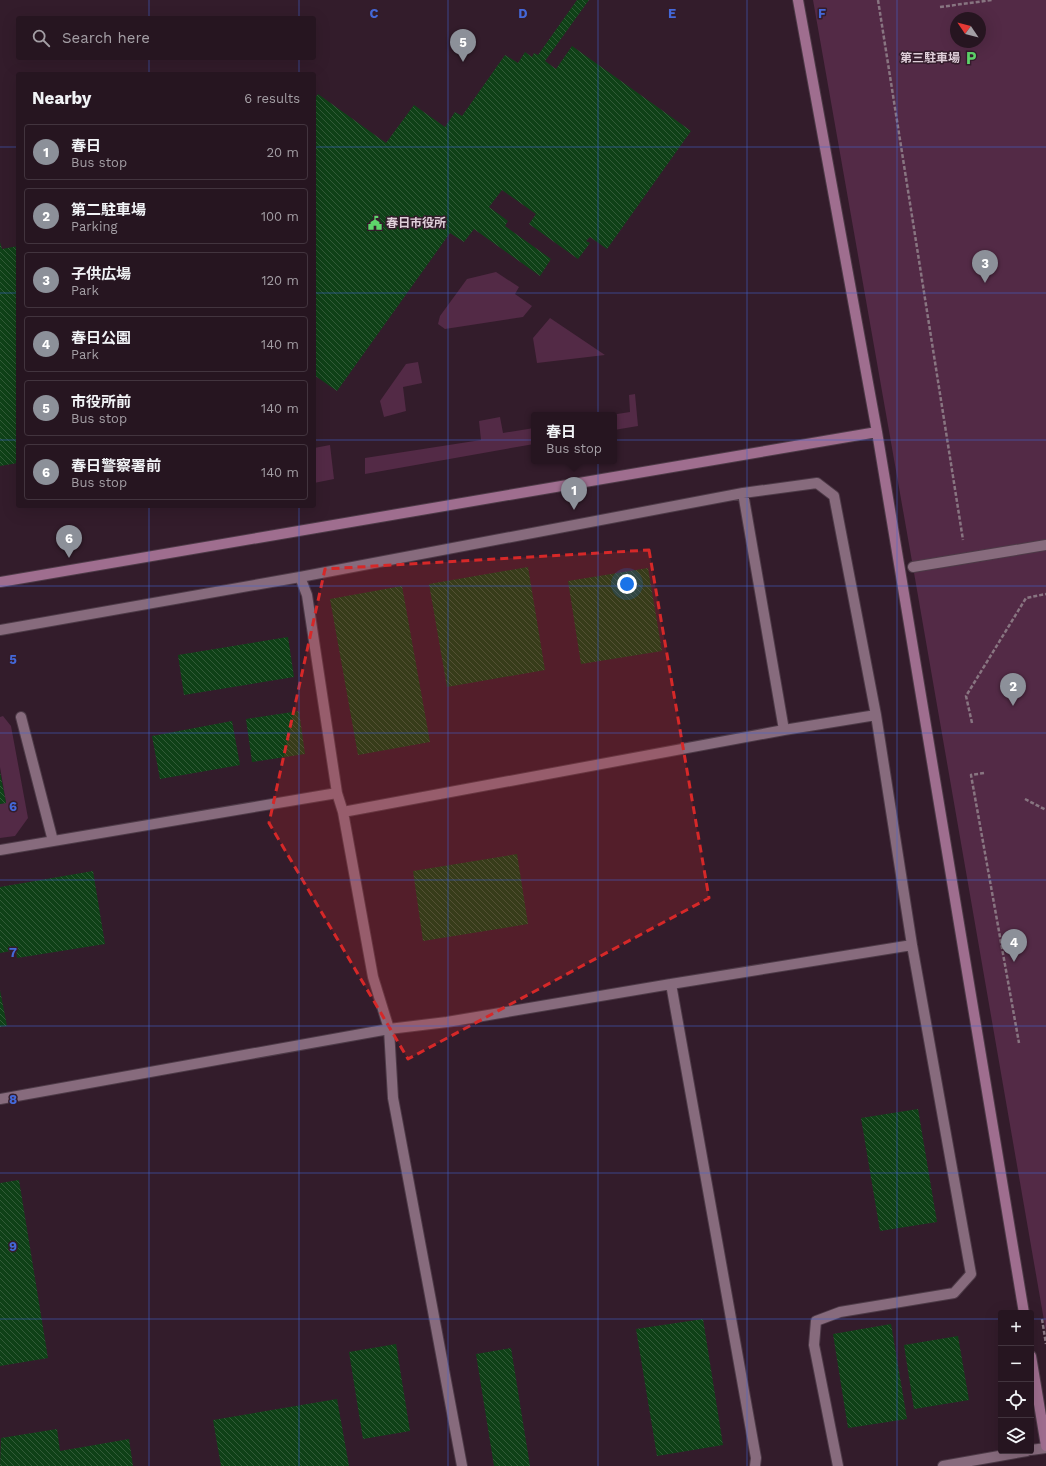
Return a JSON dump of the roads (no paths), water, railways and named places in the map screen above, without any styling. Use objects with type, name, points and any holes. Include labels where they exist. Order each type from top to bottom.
[{"type":"street","points":[[798,0],[876,432],[1023,1310]]},
{"type":"street","points":[[0,582],[876,432]]},
{"type":"street","points":[[0,630],[300,576],[743,493],[817,483],[834,496],[876,715],[912,945],[971,1274],[954,1293],[840,1312],[816,1321],[814,1345],[838,1466]]},
{"type":"street","points":[[743,493],[784,730]]},
{"type":"street","points":[[913,567],[1046,545]]},
{"type":"street","points":[[300,576],[307,596],[337,793],[343,812],[372,977],[389,1029],[393,1098],[462,1466]]},
{"type":"street","points":[[343,812],[784,730],[876,715]]},
{"type":"street","points":[[22,717],[53,841]]},
{"type":"street","points":[[0,850],[337,793]]},
{"type":"street","points":[[0,1099],[389,1029],[447,1022],[912,945]]},
{"type":"street","points":[[671,984],[756,1466]]},
{"type":"street","points":[[1034,1374],[1046,1447],[1034,1449]]},
{"type":"street","points":[[943,1466],[990,1462],[1017,1454]]},
{"type":"place","name":"第三駐車場","points":[[971,58]]},
{"type":"place","name":"市役所前","points":[[463,62]]},
{"type":"place","name":"春日市役所","points":[[375,223]]},
{"type":"place","name":"子供広場","points":[[985,283]]},
{"type":"place","name":"春日","points":[[574,510]]},
{"type":"place","name":"春日警察署前","points":[[69,558]]},
{"type":"place","name":"第二駐車場","points":[[1013,706]]},
{"type":"place","name":"春日公園","points":[[1014,962]]}]
